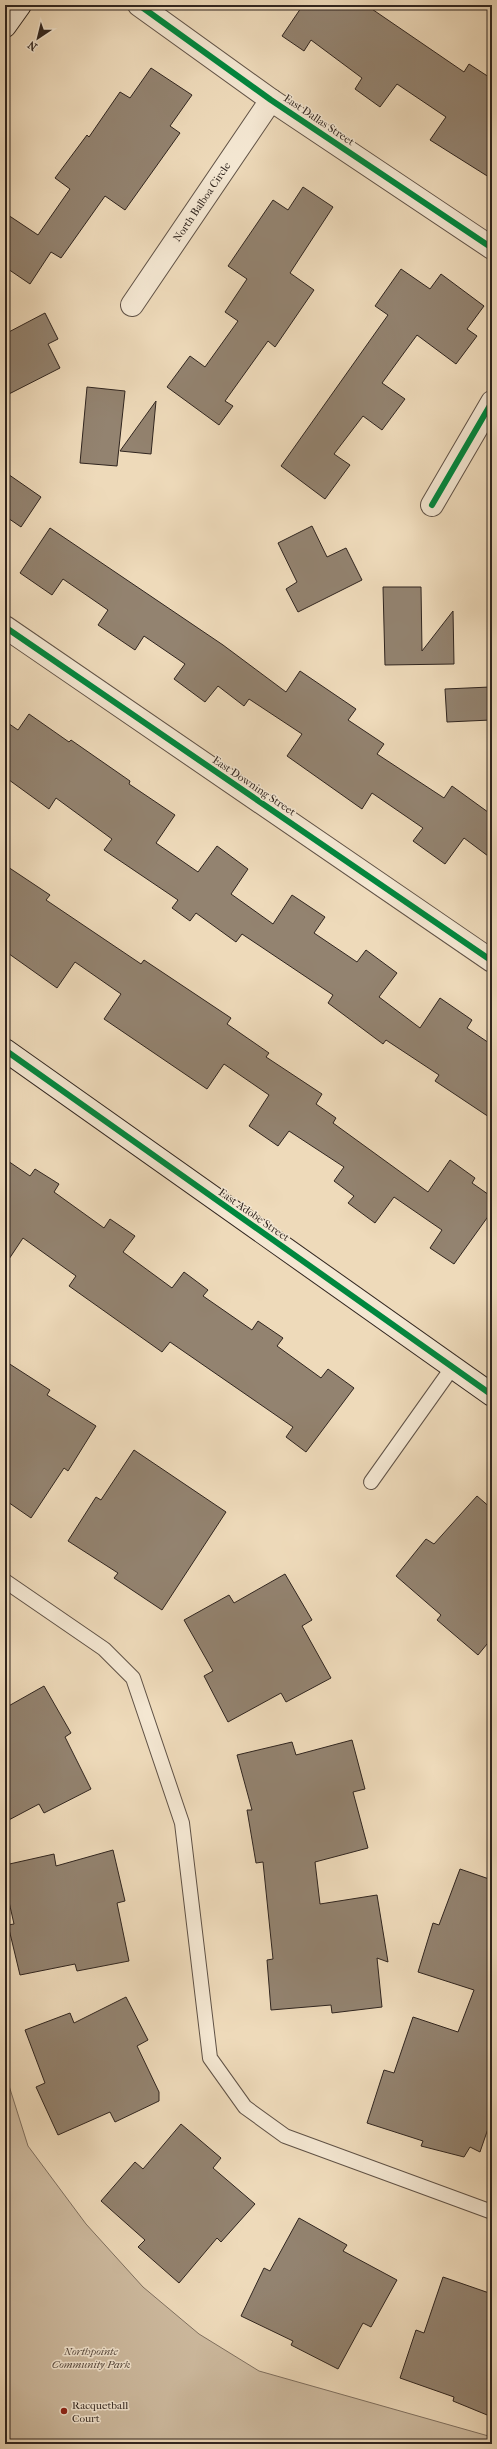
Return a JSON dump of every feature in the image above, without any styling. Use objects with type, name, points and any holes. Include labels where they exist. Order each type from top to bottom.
[{"type":"street","points":[[5,26],[20,5]]},
{"type":"street","name":"East Dallas Street","points":[[139,5],[271,100],[492,248]]},
{"type":"street","name":"North Balboa Circle","points":[[132,305],[271,100]]},
{"type":"street","points":[[432,505],[492,402]]},
{"type":"street","name":"East Downing Street","points":[[5,627],[492,961]]},
{"type":"street","name":"East Adobe Street","points":[[5,1050],[492,1395]]},
{"type":"lane","points":[[371,1482],[452,1368]]},
{"type":"lane","points":[[5,1581],[104,1649],[133,1678],[182,1823],[210,2058],[245,2107],[285,2136],[492,2212]]},
{"type":"green space","name":"Northpointe Community Park","points":[[5,2073],[28,2146],[86,2224],[143,2287],[199,2334],[259,2371],[492,2437],[492,2444],[5,2444]]},
{"type":"building","points":[[303,5],[366,5],[464,72],[469,64],[492,79],[492,179],[430,140],[446,117],[397,84],[380,107],[355,89],[362,78],[311,40],[304,51],[282,36]]},
{"type":"building","points":[[151,68],[192,95],[170,126],[180,133],[125,210],[105,196],[61,258],[51,252],[30,284],[5,267],[5,213],[38,235],[70,189],[55,178],[87,135],[89,137],[120,92],[130,98]]},
{"type":"building","points":[[303,187],[333,207],[290,273],[314,290],[275,347],[268,341],[225,401],[233,406],[219,425],[167,387],[190,356],[205,367],[238,321],[225,312],[247,279],[228,266],[273,200],[288,210]]},
{"type":"building","points":[[401,269],[430,289],[441,274],[484,306],[467,329],[477,336],[456,364],[417,335],[382,383],[405,399],[382,430],[363,416],[334,454],[350,465],[325,499],[281,466],[388,315],[375,306]]},
{"type":"building","points":[[45,313],[58,339],[48,344],[60,368],[5,396],[5,334]]},
{"type":"building","points":[[87,387],[125,391],[117,466],[80,463]]},
{"type":"building","points":[[156,401],[151,454],[120,451]]},
{"type":"building","points":[[5,472],[41,497],[21,527],[5,516]]},
{"type":"building","points":[[312,526],[327,557],[346,548],[362,580],[298,612],[286,589],[297,582],[278,543]]},
{"type":"building","points":[[50,528],[223,645],[286,692],[300,671],[356,709],[348,720],[384,744],[377,754],[444,798],[452,786],[492,815],[492,859],[464,838],[445,864],[413,841],[423,828],[372,793],[362,809],[287,756],[302,734],[249,699],[244,706],[218,686],[205,702],[174,679],[185,664],[144,636],[135,650],[98,625],[108,610],[63,579],[52,595],[20,573]]},
{"type":"building","points":[[383,587],[421,587],[422,651],[453,611],[454,664],[385,665]]},
{"type":"building","points":[[490,687],[491,720],[447,722],[445,689]]},
{"type":"building","points":[[29,714],[69,742],[71,740],[130,781],[129,784],[175,815],[156,843],[198,872],[217,846],[248,869],[231,894],[273,924],[292,895],[325,917],[314,933],[357,962],[366,950],[397,973],[379,997],[420,1028],[440,998],[472,1020],[467,1028],[492,1045],[492,1119],[435,1081],[439,1075],[386,1040],[383,1044],[328,1003],[333,995],[242,934],[236,942],[196,913],[190,921],[172,908],[178,900],[104,850],[112,839],[56,798],[49,809],[5,777],[5,721],[18,730]]},
{"type":"building","points":[[5,865],[50,895],[46,900],[141,964],[144,960],[231,1018],[227,1024],[269,1053],[266,1057],[322,1094],[316,1104],[336,1118],[333,1123],[428,1192],[450,1160],[475,1178],[472,1183],[492,1197],[492,1211],[454,1264],[430,1248],[442,1230],[394,1197],[375,1223],[348,1203],[354,1196],[334,1181],[344,1167],[289,1131],[278,1146],[249,1126],[269,1095],[224,1064],[207,1089],[104,1019],[121,994],[75,962],[57,988],[5,951]]},
{"type":"building","points":[[5,1159],[30,1176],[35,1169],[59,1184],[54,1192],[104,1228],[110,1219],[135,1236],[123,1252],[172,1288],[184,1272],[208,1290],[203,1296],[252,1330],[258,1321],[283,1338],[277,1346],[321,1378],[328,1369],[354,1388],[306,1452],[286,1437],[293,1427],[170,1342],[162,1352],[69,1286],[76,1276],[23,1238],[5,1265]]},
{"type":"building","points":[[5,1361],[50,1390],[47,1395],[96,1426],[68,1471],[64,1468],[31,1518],[5,1500]]},
{"type":"building","points":[[134,1450],[226,1512],[162,1610],[114,1578],[118,1573],[68,1541],[96,1497],[101,1500]]},
{"type":"building","points":[[477,1496],[492,1509],[492,1638],[478,1655],[437,1620],[441,1615],[396,1576],[426,1539],[434,1544]]},
{"type":"building","points":[[285,1574],[312,1620],[302,1626],[331,1678],[286,1702],[281,1693],[228,1722],[204,1676],[213,1671],[184,1620],[229,1595],[234,1603]]},
{"type":"building","points":[[44,1686],[71,1733],[65,1737],[91,1789],[44,1813],[39,1804],[5,1822],[5,1708]]},
{"type":"building","points":[[352,1740],[365,1789],[353,1792],[368,1848],[315,1862],[320,1904],[377,1895],[388,1962],[377,1958],[382,2007],[332,2013],[331,2005],[271,2010],[267,1960],[273,1959],[263,1862],[256,1863],[247,1810],[252,1810],[237,1755],[292,1742],[296,1755]]},
{"type":"building","points":[[113,1850],[125,1901],[117,1903],[129,1961],[77,1971],[75,1964],[20,1975],[8,1925],[14,1924],[5,1884],[5,1865],[54,1854],[56,1866]]},
{"type":"building","points":[[460,1869],[492,1880],[492,2117],[480,2152],[470,2147],[464,2157],[421,2146],[423,2141],[367,2123],[384,2070],[394,2073],[413,2017],[458,2032],[474,1990],[418,1972],[433,1923],[439,1925]]},
{"type":"building","points":[[126,1997],[148,2040],[137,2046],[159,2092],[159,2101],[115,2122],[110,2112],[58,2135],[36,2087],[45,2083],[25,2030],[70,2013],[74,2023]]},
{"type":"building","points":[[181,2124],[221,2158],[213,2168],[255,2204],[221,2242],[217,2238],[179,2283],[138,2247],[145,2240],[101,2201],[135,2162],[143,2169]]},
{"type":"building","points":[[299,2218],[347,2245],[343,2251],[397,2280],[371,2327],[363,2323],[338,2369],[291,2345],[293,2341],[241,2316],[264,2268],[270,2271]]},
{"type":"building","points":[[443,2277],[492,2294],[492,2417],[453,2401],[454,2397],[400,2378],[416,2330],[424,2333]]},
{"type":"cycle path","points":[[139,5],[271,100],[492,248]]},
{"type":"cycle path","points":[[432,505],[492,402]]},
{"type":"cycle path","points":[[5,627],[492,961]]},
{"type":"cycle path","points":[[5,1050],[492,1395]]},
{"type":"place","name":"Racquetball Court","points":[[64,2411]]}]
